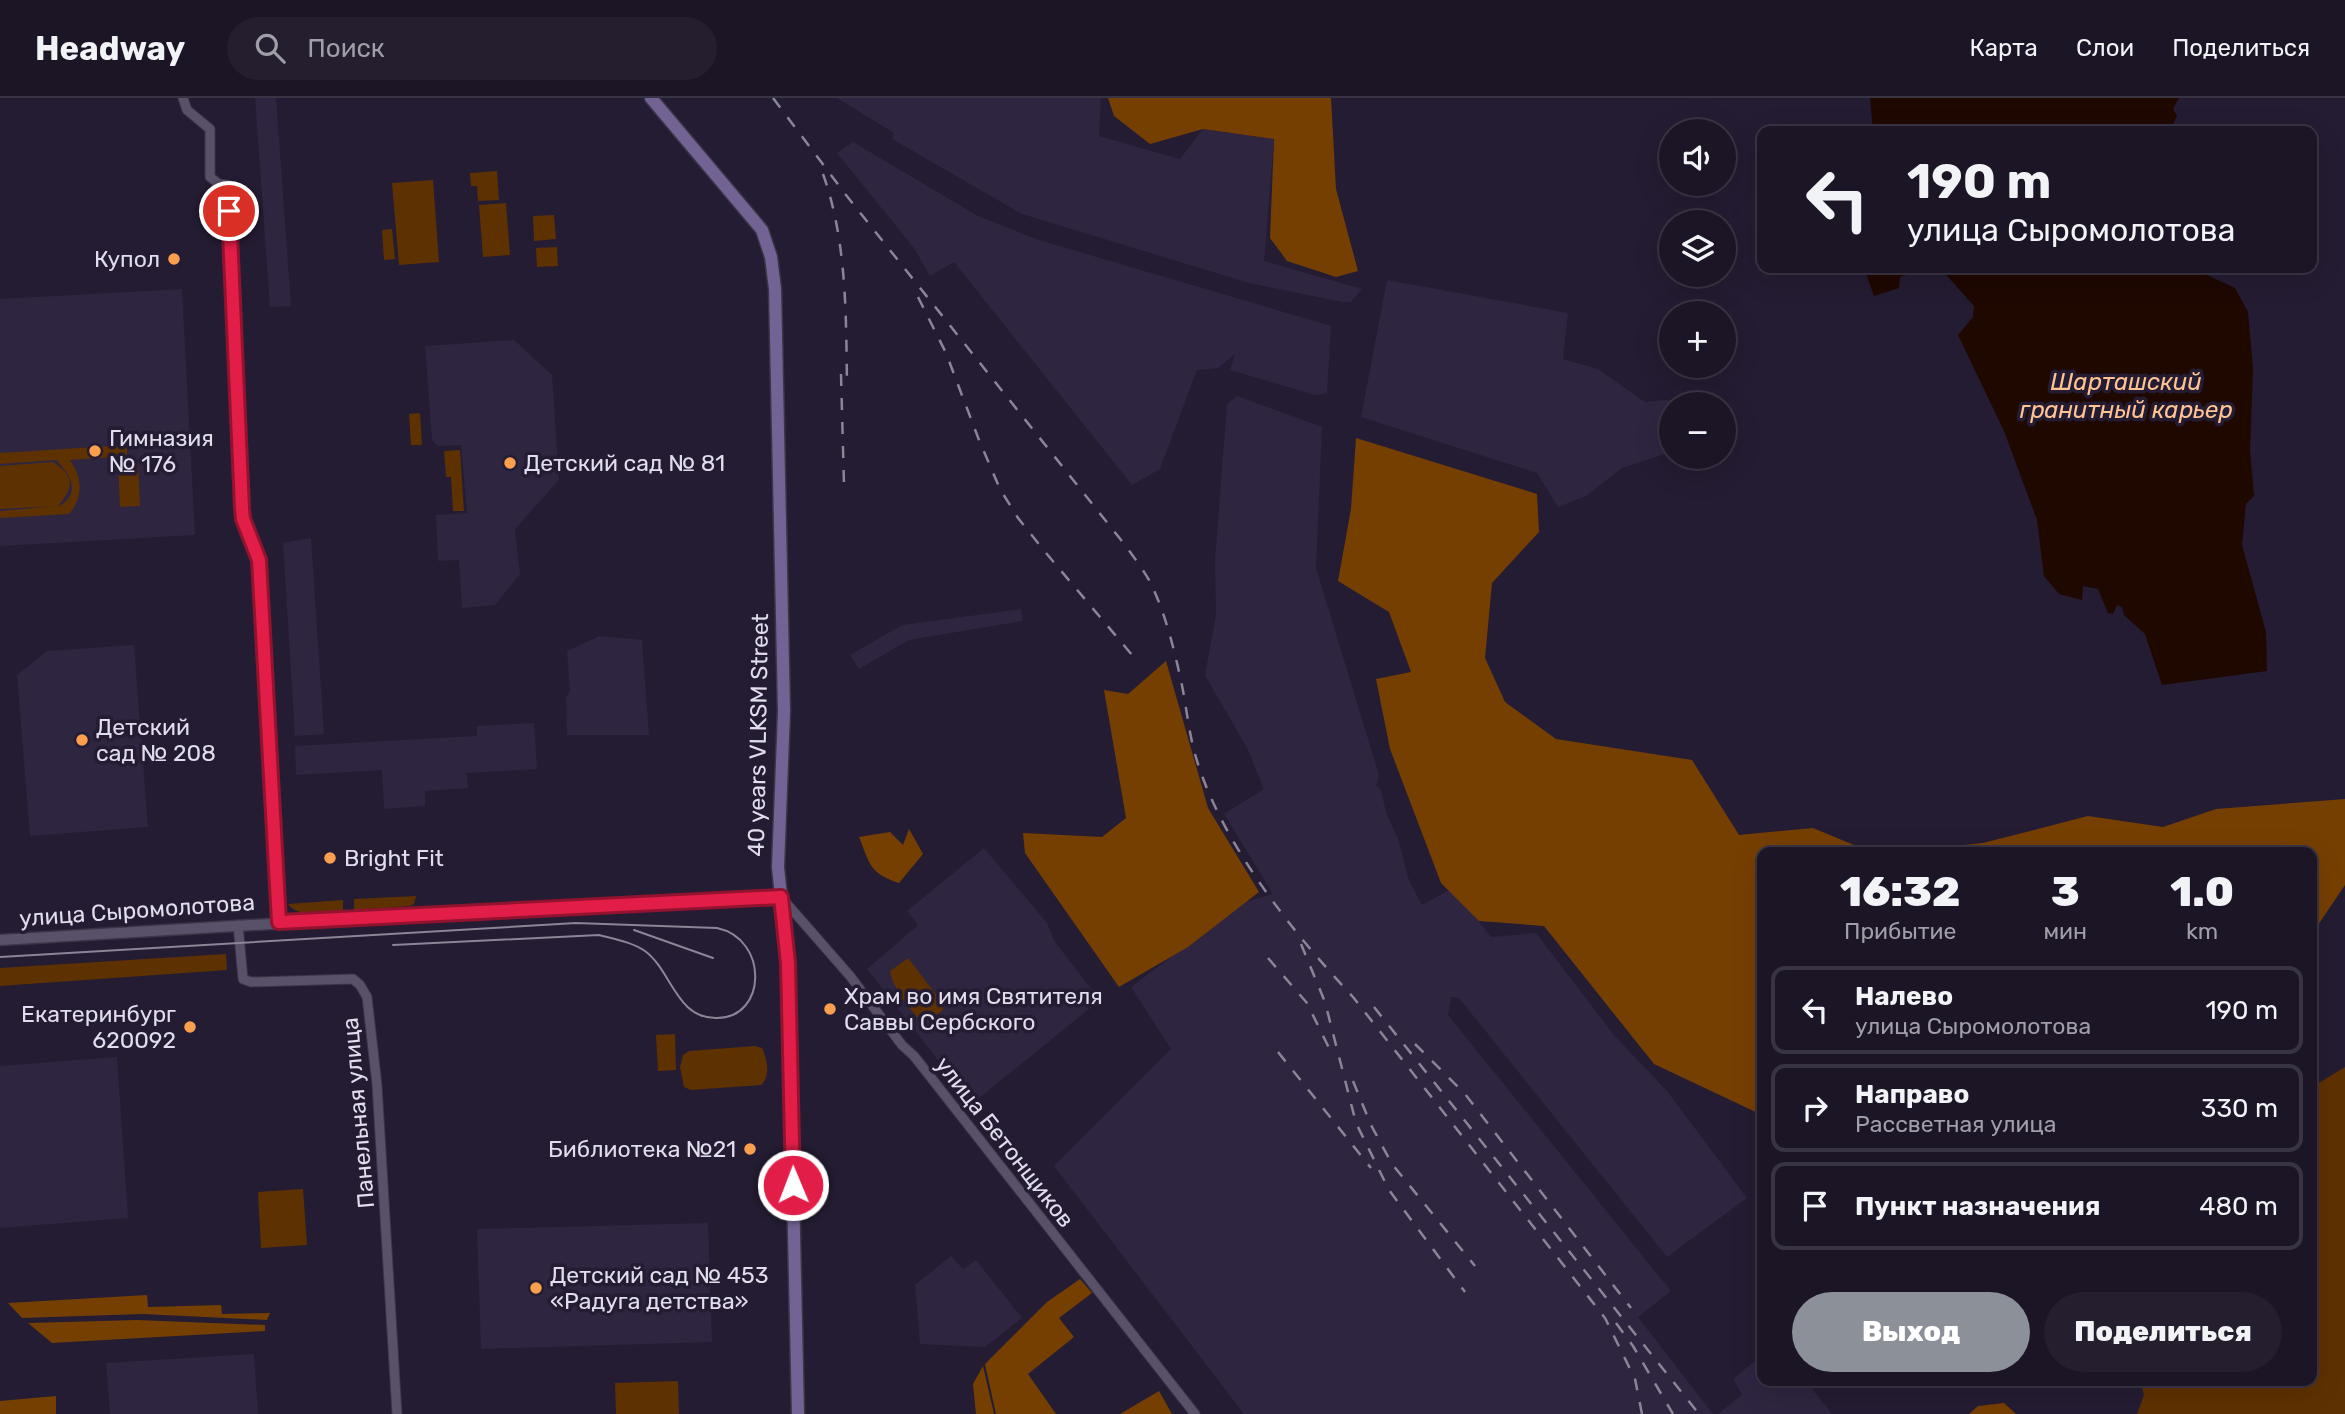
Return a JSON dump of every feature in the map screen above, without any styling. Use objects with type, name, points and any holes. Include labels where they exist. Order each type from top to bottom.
[{"type":"main road","name":"40 years VLKSM Street","points":[[651,98],[762,230],[771,257],[775,289],[784,711],[778,867],[788,963],[798,1414]]},
{"type":"street","points":[[183,98],[187,110],[210,130],[211,177],[219,184],[228,185],[242,508],[243,519],[259,560],[279,922]]},
{"type":"street","name":"улица Сыромолотова","points":[[0,940],[279,922],[781,897]]},
{"type":"street","name":"улица Бетонщиков","points":[[781,897],[850,976],[1195,1414]]},
{"type":"street","name":"Панельная улица","points":[[238,925],[243,979],[251,982],[354,979],[367,997],[377,1085],[397,1414]]},
{"type":"shaded area","points":[[255,98],[276,98],[291,306],[270,307]]},
{"type":"shaded area","points":[[837,98],[1101,98],[1099,136],[1180,159],[1203,129],[1274,139],[1264,261],[1362,289],[1351,302],[1342,302],[1249,283],[1022,214],[892,139],[894,133]]},
{"type":"shaded area","points":[[1108,98],[1331,98],[1336,189],[1358,271],[1336,277],[1287,261],[1270,238],[1274,139],[1203,129],[1150,144],[1114,116]]},
{"type":"shaded area","points":[[853,142],[978,216],[1039,240],[1331,326],[1327,393],[1315,395],[1230,370],[1235,354],[1218,368],[1197,370],[1160,469],[1132,485],[954,262],[930,276],[914,248],[837,153]]},
{"type":"shaded area","points":[[497,171],[499,200],[478,201],[477,186],[471,186],[470,173]]},
{"type":"shaded area","points":[[433,180],[439,262],[399,265],[392,183]]},
{"type":"shaded area","points":[[506,203],[510,255],[483,257],[479,205]]},
{"type":"shaded area","points":[[554,215],[556,239],[534,241],[533,216]]},
{"type":"shaded area","points":[[392,229],[395,259],[384,260],[382,230]]},
{"type":"shaded area","points":[[557,247],[558,266],[537,267],[536,248]]},
{"type":"shaded area","points":[[1387,280],[1568,313],[1563,359],[1598,369],[1645,402],[1659,401],[1659,456],[1622,468],[1586,496],[1558,507],[1537,473],[1361,417]]},
{"type":"shaded area","name":"Гимназия № 176","points":[[182,289],[195,535],[0,546],[0,299]]},
{"type":"shaded area","name":"Детский сад № 81","points":[[514,340],[552,375],[559,480],[515,529],[520,574],[495,605],[462,608],[459,560],[438,561],[436,515],[467,513],[461,445],[438,446],[432,440],[425,346]]},
{"type":"shaded area","points":[[1237,396],[1322,427],[1316,568],[1379,775],[1376,786],[1381,790],[1409,880],[1422,905],[1453,888],[1491,937],[1536,933],[1614,1035],[1667,1091],[1747,1198],[1667,1257],[1459,998],[1451,997],[1448,1015],[1671,1291],[1638,1317],[1713,1414],[1244,1414],[1054,1166],[1171,1049],[1131,987],[1245,902],[1273,894],[1224,814],[1264,789],[1248,750],[1205,675],[1216,615],[1215,560],[1227,404]]},
{"type":"shaded area","points":[[420,413],[422,445],[411,445],[409,414]]},
{"type":"shaded area","points":[[1356,438],[1537,494],[1539,532],[1492,583],[1485,658],[1505,702],[1556,739],[1692,760],[1739,835],[1813,828],[1859,847],[1757,847],[1757,1113],[1654,1064],[1544,926],[1479,921],[1441,883],[1390,749],[1376,679],[1411,672],[1389,612],[1338,581],[1351,509]]},
{"type":"shaded area","points":[[127,445],[127,456],[70,460],[80,487],[77,501],[69,514],[0,518],[0,511],[57,506],[0,509],[0,466],[53,462],[69,478],[66,472],[56,460],[0,464],[0,453]],"holes":[[[69,478],[72,485],[69,497],[57,507],[69,489]]]},
{"type":"shaded area","points":[[460,450],[464,511],[453,511],[451,477],[446,477],[444,451]]},
{"type":"shaded area","points":[[138,462],[140,506],[120,507],[118,463]]},
{"type":"shaded area","points":[[311,538],[324,734],[295,736],[283,543]]},
{"type":"shaded area","points":[[1021,609],[1023,621],[909,640],[859,669],[850,655],[902,625]]},
{"type":"shaded area","points":[[600,636],[642,640],[649,735],[567,735],[566,697],[570,691],[567,651]]},
{"type":"shaded area","name":"Детский сад № 208","points":[[134,645],[148,827],[30,836],[17,675],[47,651]]},
{"type":"shaded area","points":[[1166,661],[1208,808],[1259,892],[1188,947],[1119,987],[1025,853],[1023,833],[1102,837],[1126,818],[1104,690],[1128,694]]},
{"type":"shaded area","points":[[534,723],[537,769],[467,773],[468,788],[425,791],[425,806],[384,809],[382,770],[296,775],[295,746],[477,736],[477,726]]},
{"type":"shaded area","points":[[2345,799],[2345,885],[2317,927],[2317,847],[1944,847],[1983,843],[2088,816],[2163,827],[2216,809]]},
{"type":"shaded area","points":[[909,829],[923,854],[899,883],[876,871],[859,837],[890,832],[903,845]]},
{"type":"shaded area","points":[[984,848],[1047,923],[1055,942],[1100,1000],[972,1104],[867,969],[918,925],[907,911]]},
{"type":"shaded area","points":[[416,896],[414,904],[410,906],[354,910],[354,899]]},
{"type":"shaded area","points":[[343,900],[343,911],[321,913],[299,912],[288,904]]},
{"type":"shaded area","points":[[226,954],[227,970],[0,986],[0,968]]},
{"type":"shaded area","points":[[908,958],[944,1005],[942,1011],[925,1022],[909,1007],[891,977],[890,971]]},
{"type":"shaded area","points":[[675,1034],[676,1070],[658,1071],[656,1035]]},
{"type":"shaded area","points":[[755,1046],[762,1048],[767,1062],[766,1077],[761,1085],[691,1090],[684,1087],[680,1067],[683,1055],[689,1051]]},
{"type":"shaded area","points":[[117,1057],[128,1218],[0,1228],[0,1066]]},
{"type":"shaded area","points":[[2345,1067],[2345,1414],[2137,1414],[2144,1395],[2141,1386],[2317,1386],[2317,1084]]},
{"type":"shaded area","points":[[303,1189],[307,1245],[261,1248],[258,1192]]},
{"type":"shaded area","points":[[708,1223],[712,1342],[481,1349],[477,1229]]},
{"type":"shaded area","points":[[951,1256],[963,1269],[976,1260],[1022,1318],[985,1347],[920,1344],[915,1285]]},
{"type":"shaded area","points":[[1080,1279],[1092,1293],[1059,1318],[1074,1337],[1028,1374],[1056,1414],[996,1414],[985,1364],[1047,1302]]},
{"type":"shaded area","points":[[147,1295],[148,1307],[221,1305],[222,1314],[270,1313],[267,1320],[143,1314],[22,1318],[8,1303]]},
{"type":"shaded area","points":[[137,1320],[265,1325],[265,1331],[52,1343],[28,1323]]},
{"type":"shaded area","points":[[254,1354],[258,1414],[110,1414],[106,1363]]},
{"type":"shaded area","points":[[1757,1359],[1757,1386],[1810,1386],[1832,1414],[1718,1414],[1742,1395],[1733,1379]]},
{"type":"shaded area","points":[[983,1366],[994,1414],[976,1414],[973,1384]]},
{"type":"shaded area","points":[[678,1381],[679,1414],[616,1414],[615,1383]]},
{"type":"shaded area","points":[[1159,1391],[1172,1414],[1120,1414]]},
{"type":"shaded area","points":[[56,1396],[56,1414],[0,1414],[0,1401]]},
{"type":"shaded area","points":[[2004,1403],[2016,1414],[1969,1414],[1978,1406]]},
{"type":"water","points":[[1870,98],[2179,98],[2173,109],[2177,116],[2172,126],[1873,126]]},
{"type":"water","points":[[1866,273],[1912,273],[1900,277],[1899,288],[1874,296]]},
{"type":"water","name":"Шарташский гранитный карьер","points":[[1944,273],[2203,273],[2235,288],[2248,312],[2253,369],[2250,450],[2254,496],[2246,504],[2242,545],[2266,632],[2267,671],[2162,685],[2145,634],[2124,615],[2122,607],[2117,605],[2113,614],[2108,613],[2098,589],[2083,586],[2082,600],[2059,594],[2044,576],[2037,520],[2004,431],[1958,335],[1973,317],[1974,306]]},
{"type":"tram line","points":[[0,957],[576,923],[717,928],[734,935],[746,947],[753,961],[755,977],[753,992],[745,1005],[733,1015],[717,1018],[703,1016],[683,1003],[662,970],[645,951],[629,943],[599,935],[393,945]]},
{"type":"tram line","points":[[634,930],[713,958]]},
{"type":"railway","points":[[773,98],[846,195],[1125,545],[1149,580],[1171,640],[1195,754],[1206,786],[1239,852],[1306,944],[1353,997],[1605,1318],[1635,1379],[1642,1414]]},
{"type":"railway","points":[[823,174],[831,199],[841,252],[847,385]]},
{"type":"railway","points":[[918,297],[946,353],[1000,489],[1018,518],[1138,662]]},
{"type":"railway","points":[[841,374],[844,485]]},
{"type":"railway","points":[[1301,944],[1325,1002],[1356,1123],[1389,1190],[1465,1292]]},
{"type":"railway","points":[[1268,958],[1307,1003],[1330,1050]]},
{"type":"railway","points":[[1374,1007],[1699,1414]]},
{"type":"railway","points":[[1415,1044],[1465,1094],[1631,1308]]},
{"type":"railway","points":[[1278,1052],[1371,1168]]},
{"type":"railway","points":[[1353,1081],[1371,1125],[1392,1164],[1475,1266]]},
{"type":"railway","points":[[1616,1323],[1633,1346],[1673,1414]]},
{"type":"place","name":"Купол","points":[[174,259]]},
{"type":"place","name":"Гимназия № 176","points":[[95,451]]},
{"type":"place","name":"Детский сад № 81","points":[[510,463]]},
{"type":"place","name":"Детский сад № 208","points":[[82,740]]},
{"type":"place","name":"Bright Fit","points":[[330,858]]},
{"type":"place","name":"Храм во имя Святителя Саввы Сербского","points":[[830,1009]]},
{"type":"place","name":"Екатеринбург 620092","points":[[190,1027]]},
{"type":"place","name":"Библиотека №21","points":[[750,1149]]},
{"type":"place","name":"Детский сад № 453 «Радуга детства»","points":[[536,1288]]},
{"type":"route","points":[[229,211],[242,508],[243,519],[259,560],[279,922],[781,897],[788,963],[793,1185]]}]
